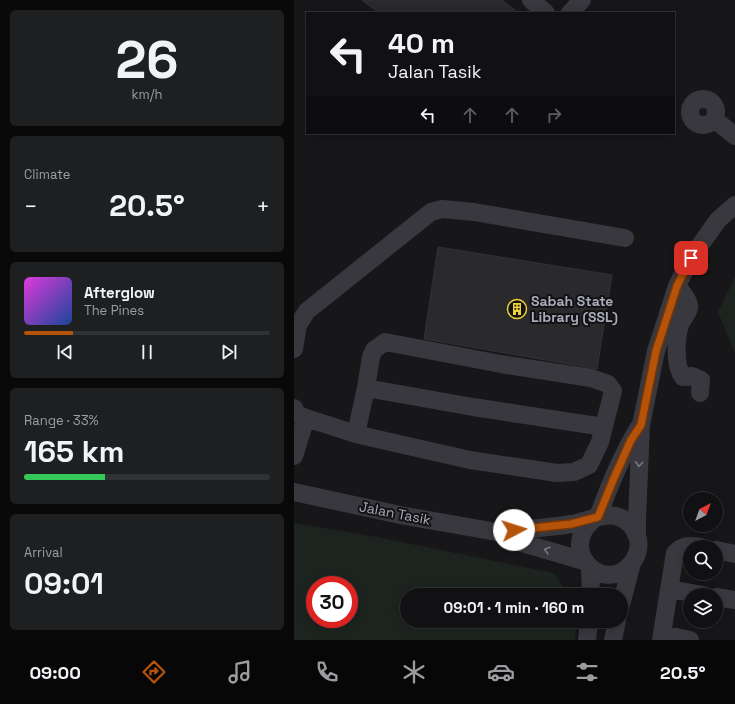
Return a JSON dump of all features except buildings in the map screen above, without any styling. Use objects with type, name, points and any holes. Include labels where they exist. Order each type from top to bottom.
[{"type":"street","points":[[531,0],[545,12]]},
{"type":"street","points":[[571,12],[582,0]]},
{"type":"street","points":[[714,119],[735,136]]},
{"type":"street","points":[[625,588],[632,563],[638,548],[637,519],[641,425],[656,351],[677,286],[691,258],[718,220],[735,205]]},
{"type":"street","points":[[294,349],[298,325],[307,311],[431,212],[442,210],[474,212],[625,238]]},
{"type":"street","points":[[677,286],[689,303],[689,308],[680,325],[676,359],[680,374],[683,377],[692,376],[701,380],[700,393]]},
{"type":"street","points":[[294,456],[300,413],[356,434],[470,460],[557,473],[574,472],[589,465],[600,442],[613,391],[608,384],[591,378],[501,364],[385,342],[374,350],[371,357],[356,434]]},
{"type":"street","points":[[366,388],[604,428]]},
{"type":"street","points":[[590,588],[587,565],[581,554],[580,538],[587,525],[596,518],[631,440],[641,425]]},
{"type":"street","name":"Jalan Tasik","points":[[294,492],[405,516],[497,532],[519,542],[587,565]]},
{"type":"street","points":[[596,518],[614,516],[625,520],[632,527],[637,537]]},
{"type":"street","name":"Jalan Tasik","points":[[497,532],[571,524],[596,518]]},
{"type":"street","points":[[683,546],[681,546],[675,554],[662,637],[690,640]]},
{"type":"street","points":[[723,551],[735,554]]},
{"type":"street","points":[[587,565],[602,574],[616,574],[628,568],[632,563]]},
{"type":"street","points":[[669,589],[683,591]]},
{"type":"street","points":[[723,598],[735,600]]},
{"type":"street","points":[[587,640],[589,628]]},
{"type":"street","points":[[613,640],[616,628]]},
{"type":"shaded area","points":[[735,277],[735,353],[718,312]]},
{"type":"shaded area","points":[[294,523],[376,537],[554,573],[564,588],[400,588],[400,628],[576,628],[575,640],[294,640]]},
{"type":"place","name":"Sabah State Library (SSL)","points":[[517,309]]},
{"type":"route","points":[[514,530],[571,524],[593,520],[598,517],[631,440],[641,425],[656,351],[677,286],[691,258]]}]
